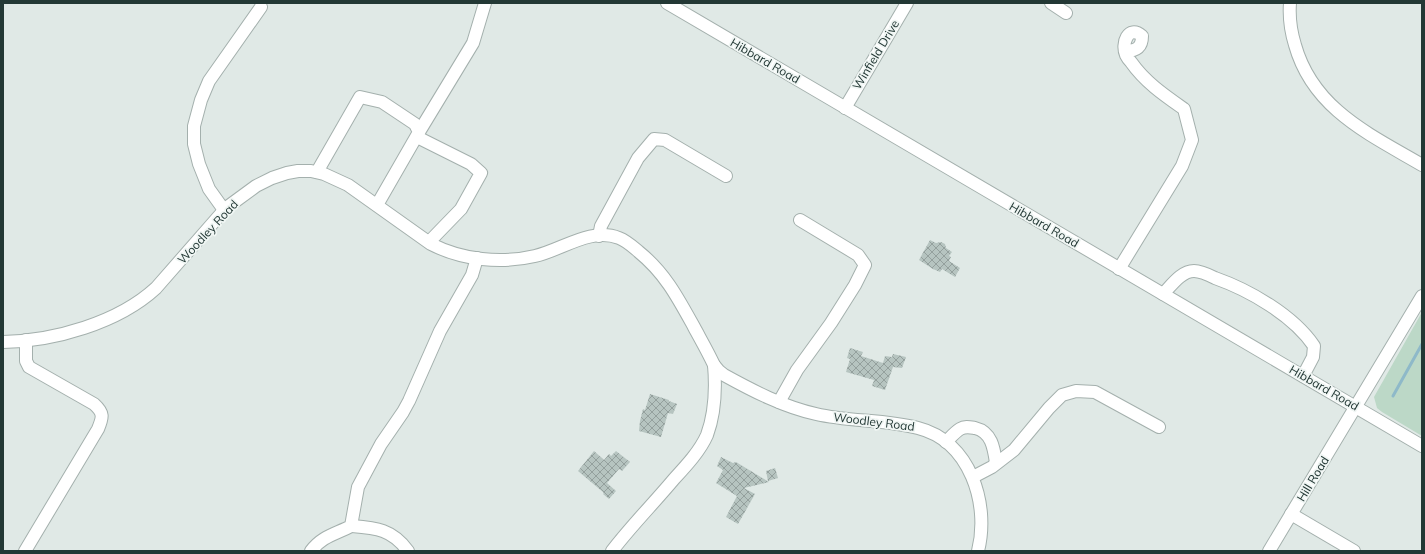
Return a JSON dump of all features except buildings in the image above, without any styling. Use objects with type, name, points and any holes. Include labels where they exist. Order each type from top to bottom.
[{"type":"street","points":[[376,205],[473,43],[485,3]]},
{"type":"street","name":"Hibbard Road","points":[[667,3],[1422,446]]},
{"type":"street","name":"Winfield Drive","points":[[845,108],[907,3]]},
{"type":"street","points":[[1051,3],[1066,13]]},
{"type":"street","points":[[1290,3],[1291,25],[1297,52],[1313,85],[1336,110],[1361,129],[1422,165]]},
{"type":"street","points":[[224,210],[209,188],[199,164],[194,144],[194,126],[201,100],[209,81],[261,7]]},
{"type":"street","points":[[1119,268],[1182,166],[1192,140],[1184,108],[1162,93],[1139,74],[1125,54],[1125,50]]},
{"type":"street","points":[[317,172],[360,97],[382,102],[415,124],[418,134],[471,164],[481,173],[461,209],[429,242]]},
{"type":"street","points":[[600,236],[601,226],[635,164],[654,139],[665,140],[726,176]]},
{"type":"street","name":"Woodley Road","points":[[3,342],[47,337],[90,326],[134,305],[156,288],[224,210],[243,195],[272,178],[298,171],[317,172],[348,185],[429,242],[443,250],[457,254],[491,260],[515,259],[535,256],[581,240],[600,236],[620,238],[650,262],[663,275],[681,303],[714,365],[719,371],[737,382],[779,402],[815,414],[838,419],[919,428],[931,432],[946,442],[966,464],[979,493],[982,511],[978,551]]},
{"type":"street","points":[[779,402],[797,370],[831,323],[855,285],[865,264],[858,255],[800,220]]},
{"type":"street","points":[[351,526],[358,487],[381,444],[406,406],[440,332],[472,275],[477,258]]},
{"type":"street","points":[[1163,294],[1185,273],[1194,271],[1206,274],[1243,289],[1283,315],[1307,336],[1314,346],[1313,357],[1303,376]]},
{"type":"street","name":"Hill Road","points":[[1269,551],[1422,296]]},
{"type":"street","points":[[25,551],[102,420],[100,410],[94,404],[29,367],[26,361],[26,340]]},
{"type":"street","name":"Woodley Road","points":[[612,551],[684,469],[701,445],[709,426],[714,404],[714,365]]},
{"type":"street","points":[[973,477],[1014,450],[1049,408],[1062,395],[1076,391],[1095,392],[1159,428]]},
{"type":"street","points":[[946,442],[958,429],[966,426],[982,429],[987,434],[993,445],[996,463]]},
{"type":"street","points":[[1291,514],[1354,551]]},
{"type":"street","points":[[311,551],[320,541],[351,526],[374,528],[387,532],[401,542],[408,551]]},
{"type":"green space","points":[[1422,312],[1422,436],[1377,408],[1374,397]]},
{"type":"waterway","points":[[1393,396],[1422,344]]}]
